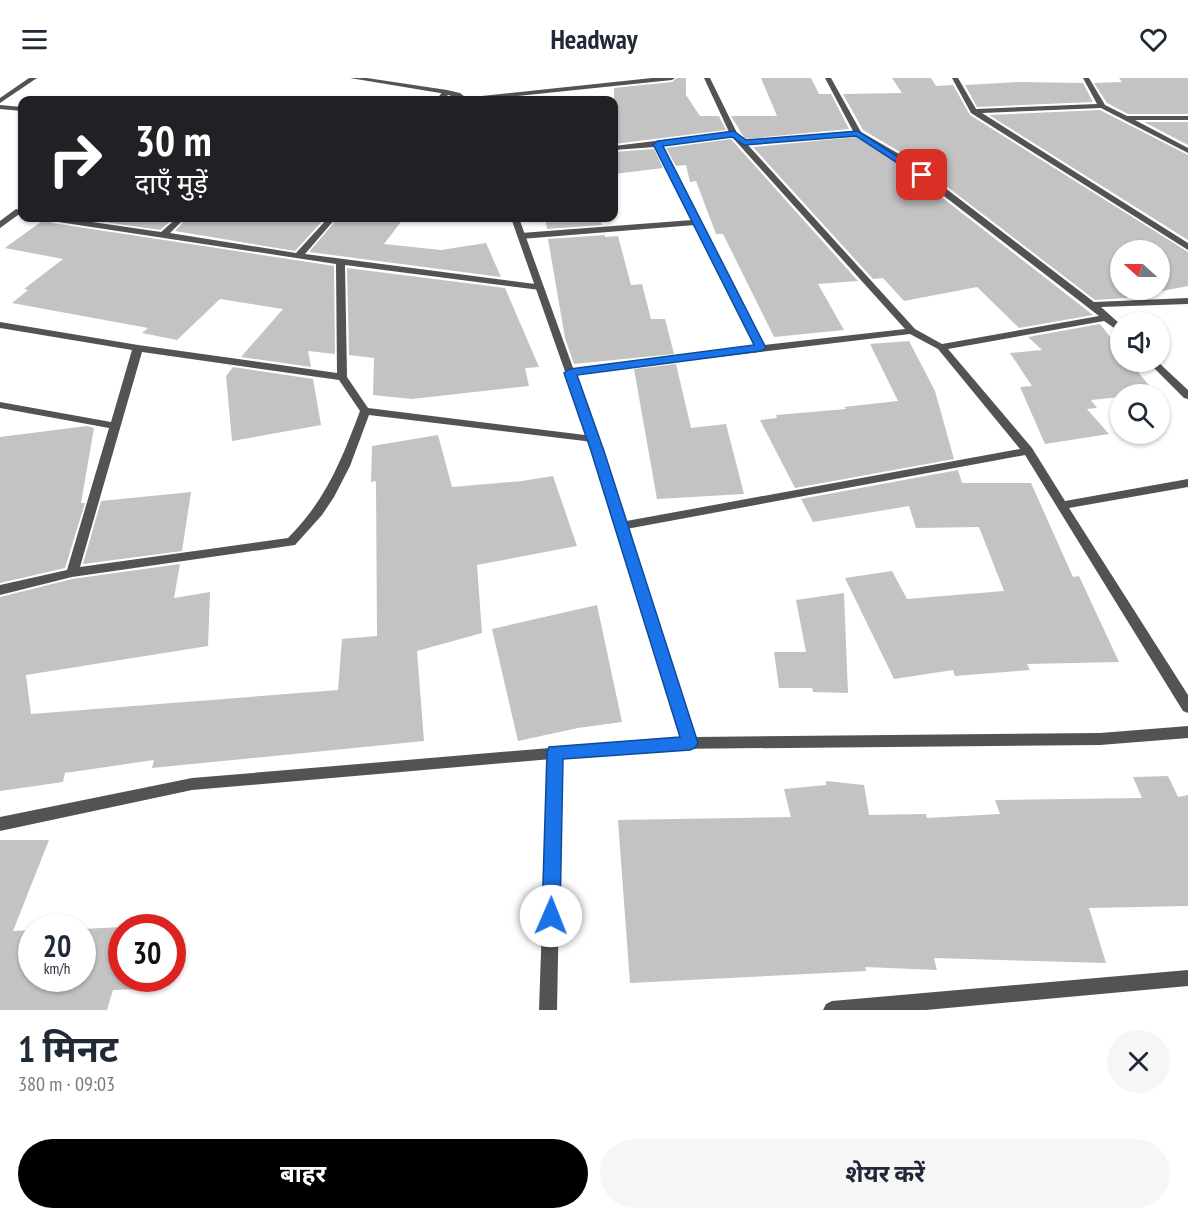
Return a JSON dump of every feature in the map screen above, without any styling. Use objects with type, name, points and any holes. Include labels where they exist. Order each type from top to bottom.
[{"type":"street","points":[[0,101],[34,78]]},
{"type":"street","points":[[353,78],[447,92],[459,96]]},
{"type":"street","points":[[502,96],[672,78]]},
{"type":"street","points":[[707,78],[734,134],[912,331],[941,347],[1028,451],[1188,707]]},
{"type":"street","points":[[828,78],[858,133],[903,160],[1108,317]]},
{"type":"street","points":[[955,78],[974,111],[1188,247]]},
{"type":"street","points":[[1086,78],[1102,106]]},
{"type":"street","points":[[443,96],[447,92]]},
{"type":"street","points":[[974,111],[1102,106],[1188,151]]},
{"type":"street","points":[[0,107],[18,109]]},
{"type":"street","points":[[1126,118],[1188,118]]},
{"type":"street","points":[[744,143],[858,133]]},
{"type":"street","points":[[618,148],[734,134]]},
{"type":"street","points":[[658,144],[761,348]]},
{"type":"street","points":[[0,225],[18,212]]},
{"type":"street","points":[[80,222],[340,262],[540,287]]},
{"type":"street","points":[[163,234],[176,222]]},
{"type":"street","points":[[299,255],[328,222]]},
{"type":"street","points":[[517,222],[593,439],[690,743]]},
{"type":"street","points":[[522,236],[697,222]]},
{"type":"street","points":[[340,262],[342,377],[364,411]]},
{"type":"street","points":[[1092,304],[1188,301]]},
{"type":"street","points":[[941,347],[1108,317]]},
{"type":"street","points":[[0,325],[138,348],[342,377]]},
{"type":"street","points":[[570,373],[912,331]]},
{"type":"street","points":[[72,573],[138,348]]},
{"type":"street","points":[[1163,372],[1188,396]]},
{"type":"street","points":[[0,405],[116,426]]},
{"type":"street","points":[[364,411],[593,439]]},
{"type":"street","points":[[0,590],[72,573],[291,542],[311,523],[340,478],[364,411]]},
{"type":"street","points":[[621,526],[1028,451]]},
{"type":"street","points":[[1062,505],[1188,483]]},
{"type":"street","points":[[0,824],[192,784],[555,752],[690,743],[1100,739],[1188,732]]},
{"type":"street","points":[[548,1010],[555,752]]},
{"type":"street","points":[[832,1010],[1188,978]]},
{"type":"building","points":[[677,78],[686,78],[686,95],[700,116],[719,116],[726,130],[618,144],[618,96],[614,96],[614,88],[672,82]]},
{"type":"building","points":[[761,78],[811,78],[819,94],[831,94],[849,129],[745,139],[731,116],[777,116]]},
{"type":"building","points":[[892,78],[931,78],[936,86],[953,85],[970,115],[1169,240],[1110,240],[1110,299],[1095,300],[907,156],[863,130],[843,94],[902,93]]},
{"type":"building","points":[[1119,78],[1188,78],[1188,114],[1128,114],[1107,103],[1094,83],[1122,82]]},
{"type":"building","points":[[1019,82],[1083,83],[1093,102],[977,107],[965,85]]},
{"type":"building","points":[[1100,110],[1188,155],[1188,240],[989,115]]},
{"type":"building","points":[[1144,122],[1188,122],[1188,145]]},
{"type":"building","points":[[856,137],[899,164],[1093,315],[1019,328],[977,287],[904,301],[883,278],[873,279],[753,147]]},
{"type":"building","points":[[731,139],[858,281],[818,284],[844,330],[774,337],[723,234],[716,234],[696,181],[690,182],[686,165],[676,166],[666,148]]},
{"type":"building","points":[[654,149],[663,168],[618,174],[618,152]]},
{"type":"building","points":[[41,222],[51,222],[334,266],[335,354],[308,351],[311,367],[241,357],[283,309],[220,299],[177,340],[142,333],[148,328],[12,303],[28,290],[24,289],[63,259],[5,248]]},
{"type":"building","points":[[105,222],[169,222],[160,230]]},
{"type":"building","points":[[183,222],[321,222],[295,251],[175,231]]},
{"type":"building","points":[[335,222],[401,222],[384,244],[441,250],[486,243],[501,277],[309,252]]},
{"type":"building","points":[[546,222],[601,222],[602,225],[547,229]]},
{"type":"building","points":[[605,235],[605,237],[618,236],[631,285],[642,284],[651,319],[665,319],[674,354],[574,364],[565,338],[548,239]]},
{"type":"building","points":[[1170,241],[1188,252],[1188,286],[1170,289]]},
{"type":"building","points":[[347,268],[505,288],[539,367],[525,368],[529,386],[412,399],[373,395],[374,358],[349,355]]},
{"type":"building","points":[[1100,324],[1110,336],[1110,372],[1138,372],[1148,384],[1110,384],[1110,398],[1091,400],[1097,408],[1087,409],[1109,434],[1045,444],[1020,387],[1032,386],[1010,353],[1042,350],[1028,337]]},
{"type":"building","points":[[909,341],[935,391],[954,459],[795,488],[760,420],[777,418],[776,415],[846,409],[844,407],[898,401],[870,344]]},
{"type":"building","points":[[676,364],[691,428],[726,424],[744,494],[657,499],[634,369]]},
{"type":"building","points":[[233,367],[313,379],[321,425],[232,441],[226,376]]},
{"type":"building","points":[[87,426],[94,428],[81,503],[85,503],[65,568],[0,583],[0,437]]},
{"type":"building","points":[[438,435],[452,487],[553,476],[577,546],[477,565],[482,633],[417,651],[424,741],[152,768],[154,760],[65,773],[63,782],[0,791],[0,597],[72,579],[180,564],[174,598],[210,592],[208,646],[26,675],[31,714],[338,690],[342,639],[377,636],[376,481],[371,482],[372,446]]},
{"type":"building","points":[[958,470],[962,483],[1031,483],[1073,577],[1079,576],[1119,662],[1027,664],[1030,670],[955,676],[953,670],[894,679],[845,578],[892,571],[907,599],[1004,591],[979,527],[916,528],[909,506],[813,522],[801,499]]},
{"type":"building","points":[[191,492],[182,551],[83,564],[101,501]]},
{"type":"building","points":[[844,593],[848,693],[813,692],[812,688],[779,688],[774,652],[806,652],[796,600]]},
{"type":"building","points":[[597,605],[622,722],[578,728],[518,741],[492,629]]},
{"type":"building","points":[[1168,776],[1178,797],[1188,795],[1188,906],[1089,908],[1106,963],[934,958],[937,970],[865,967],[866,971],[630,983],[618,820],[791,817],[784,789],[826,785],[826,781],[864,785],[869,815],[926,814],[927,818],[1000,814],[995,800],[1142,798],[1133,777]]},
{"type":"building","points":[[0,840],[49,840],[13,931],[18,931],[18,992],[96,992],[96,928],[108,928],[108,992],[112,992],[107,1010],[0,1010]]},
{"type":"route","points":[[551,916],[555,752],[690,743],[570,373],[761,348],[658,144],[734,134],[744,143],[858,133],[903,160],[922,175]]}]
